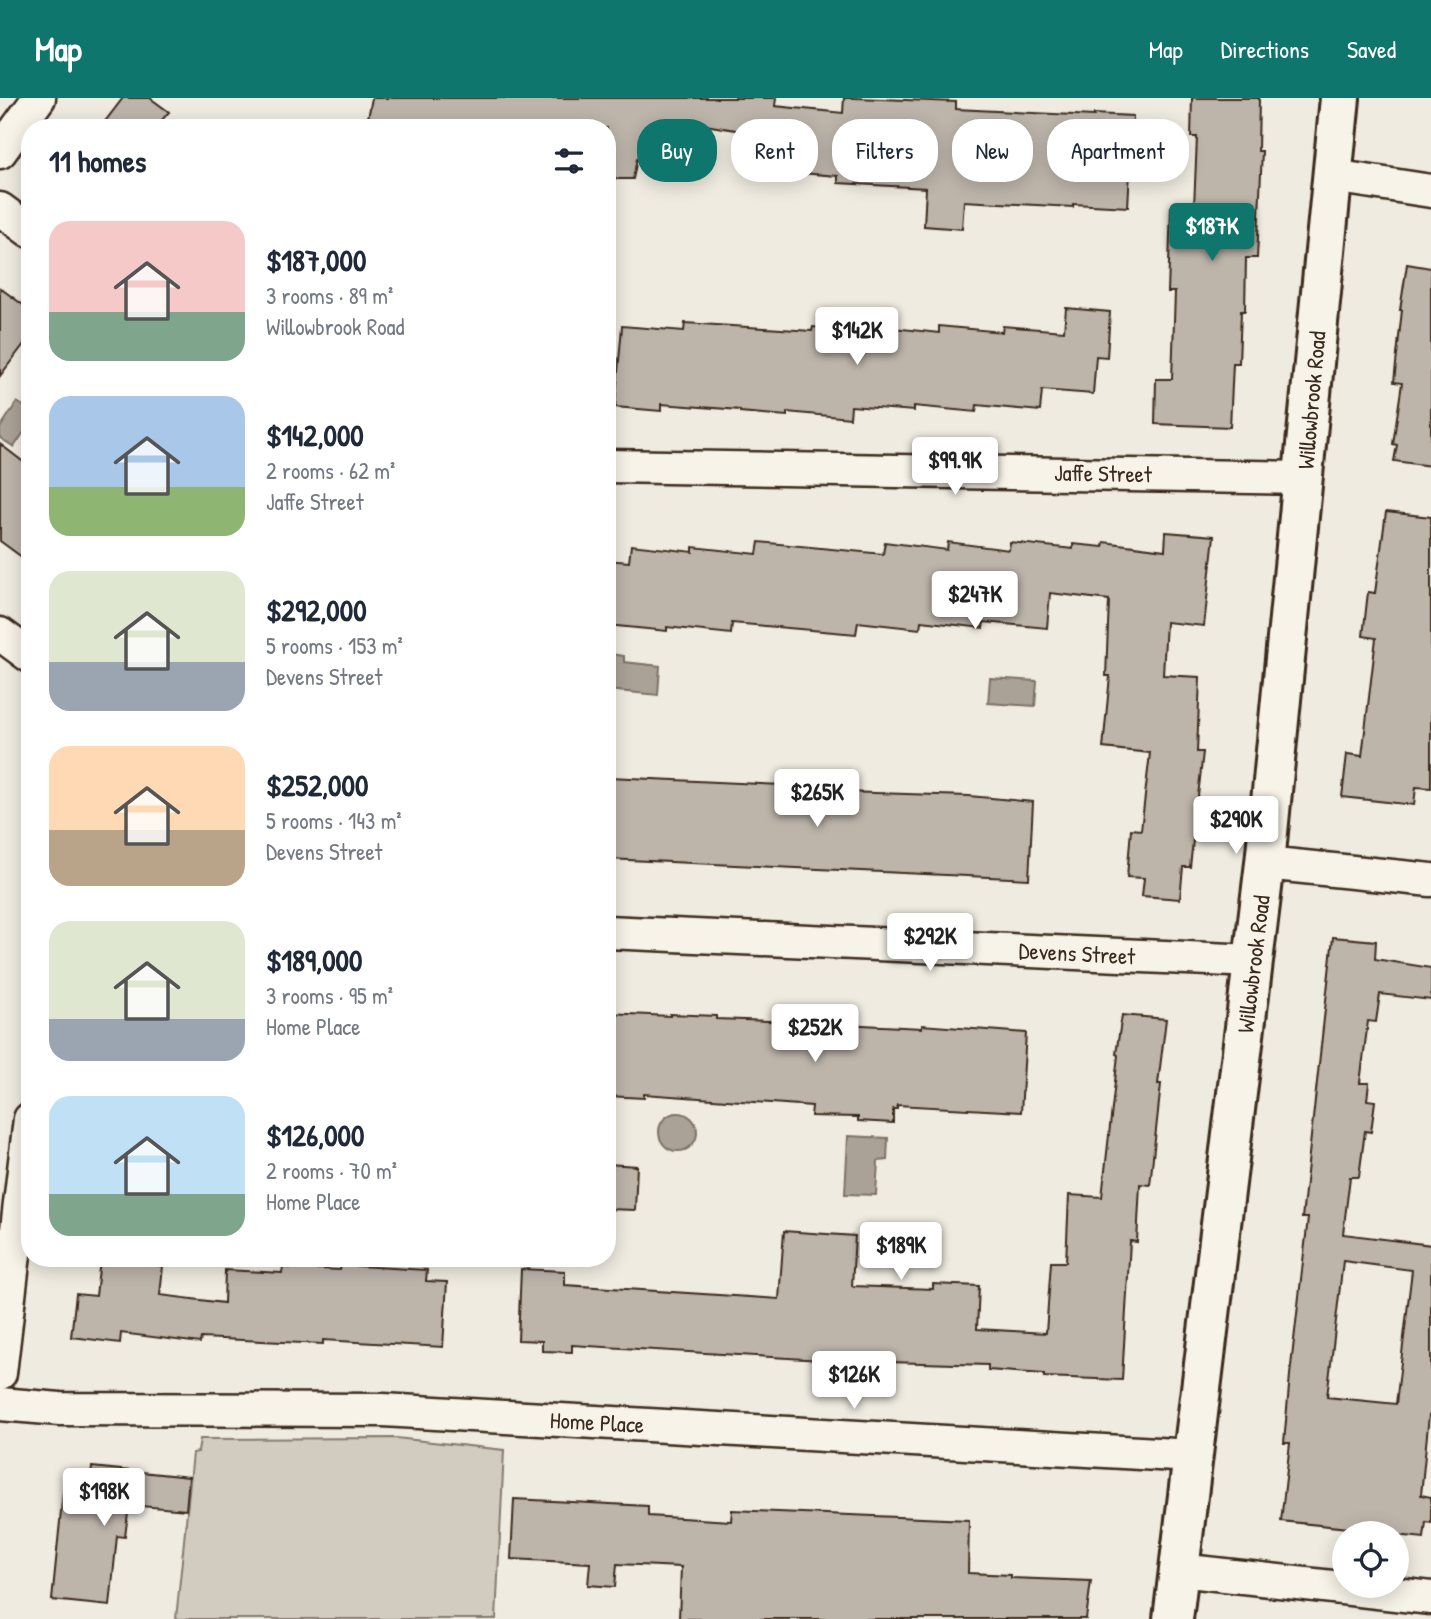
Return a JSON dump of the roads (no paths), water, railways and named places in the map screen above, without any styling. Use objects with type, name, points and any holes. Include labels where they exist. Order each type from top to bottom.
[{"type":"street","points":[[24,119],[39,98]]},
{"type":"street","name":"Willowbrook Road","points":[[1173,1619],[1265,863],[1340,98]]},
{"type":"street","points":[[0,152],[21,123]]},
{"type":"street","points":[[1333,176],[1431,191]]},
{"type":"street","points":[[0,209],[21,224]]},
{"type":"street","name":"Jaffe Street","points":[[616,466],[1304,478]]},
{"type":"street","points":[[0,634],[21,649]]},
{"type":"street","points":[[1265,863],[1431,880]]},
{"type":"street","name":"Devens Street","points":[[616,932],[1254,961]]},
{"type":"street","points":[[0,1373],[21,1195]]},
{"type":"street","name":"Home Place","points":[[0,1404],[60,1409],[383,1410],[1193,1456]]},
{"type":"street","points":[[1179,1570],[1431,1598]]}]
